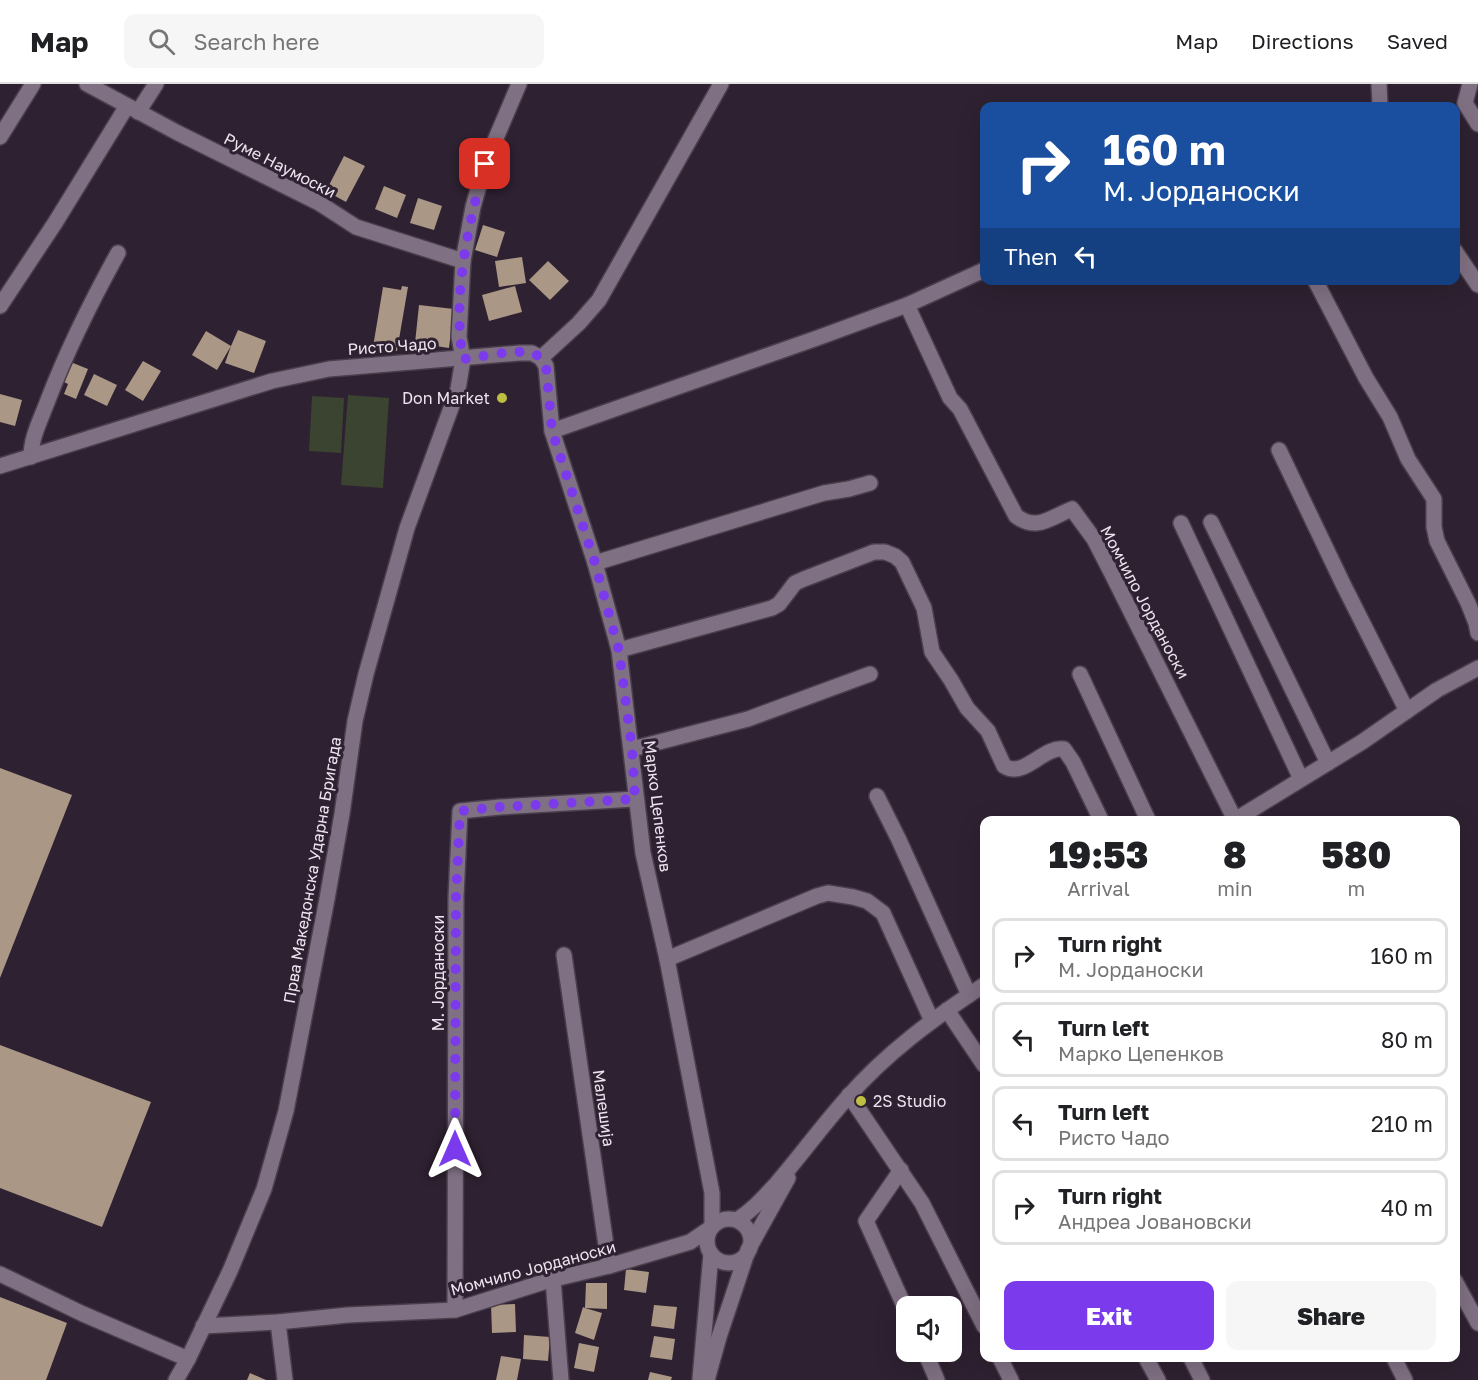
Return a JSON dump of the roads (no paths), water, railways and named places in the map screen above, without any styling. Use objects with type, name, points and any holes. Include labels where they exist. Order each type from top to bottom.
[{"type":"street","points":[[0,137],[33,84]]},
{"type":"street","name":"Руме Наумоски","points":[[87,84],[319,203],[356,227],[463,261]]},
{"type":"street","points":[[0,306],[133,109],[156,84]]},
{"type":"street","name":"Прва Македонска Ударна Бригада","points":[[176,1380],[230,1271],[264,1189],[286,1111],[325,911],[355,721],[407,528],[458,389],[463,359],[459,337],[463,261],[473,207],[485,164],[519,84]]},
{"type":"street","points":[[541,358],[600,300],[721,84]]},
{"type":"street","points":[[1379,84],[1380,102]]},
{"type":"street","points":[[1470,84],[1465,103],[1478,123]]},
{"type":"street","points":[[31,457],[31,444],[57,376],[84,315],[118,253]]},
{"type":"street","points":[[1460,258],[1478,285]]},
{"type":"street","points":[[552,431],[907,305],[980,272]]},
{"type":"street","points":[[1318,285],[1366,378],[1390,417],[1408,459],[1434,499],[1434,527],[1437,541],[1468,603],[1478,633]]},
{"type":"street","name":"Момчило Јорданоски","points":[[907,305],[950,398],[960,409],[1016,516],[1034,524],[1071,509],[1094,539],[1233,816]]},
{"type":"street","name":"Ристо Чадо","points":[[0,465],[272,381],[329,369],[520,353],[532,353],[541,358]]},
{"type":"street","name":"Марко Цепенков","points":[[541,358],[546,366],[552,431],[595,563],[619,651],[643,853],[667,959],[712,1193]]},
{"type":"street","points":[[1279,450],[1342,584],[1407,711]]},
{"type":"street","points":[[595,563],[824,493],[870,483]]},
{"type":"street","points":[[1211,522],[1328,763]]},
{"type":"street","points":[[1181,523],[1301,779]]},
{"type":"street","points":[[619,651],[772,608],[779,604],[795,583],[864,555],[885,552],[896,556],[902,562],[924,609],[932,652],[966,708],[988,731],[1004,766],[1016,769],[1054,750],[1064,749],[1073,762],[1099,816]]},
{"type":"street","name":"Момчило Јорданоски","points":[[1241,816],[1328,763],[1437,690],[1477,672]]},
{"type":"street","points":[[632,749],[748,719],[870,674]]},
{"type":"street","points":[[1080,674],[1146,816]]},
{"type":"street","points":[[877,796],[969,995]]},
{"type":"street","name":"М. Јорданоски","points":[[454,1310],[456,897],[460,811],[635,799]]},
{"type":"street","points":[[667,959],[828,892],[853,897],[867,901],[883,913],[932,1021]]},
{"type":"street","name":"Малешија","points":[[564,955],[609,1266]]},
{"type":"street","points":[[690,1242],[717,1222],[734,1219],[757,1206],[849,1095],[894,1050],[980,988]]},
{"type":"street","points":[[947,1010],[980,1059]]},
{"type":"street","points":[[849,1095],[922,1203],[980,1318]]},
{"type":"street","points":[[690,1242],[701,1242],[724,1262],[731,1262],[744,1256],[785,1185],[794,1164]]},
{"type":"street","points":[[900,1296],[866,1221],[901,1170]]},
{"type":"street","points":[[707,1380],[748,1250],[750,1236],[748,1229],[720,1209],[712,1193]]},
{"type":"street","points":[[700,1380],[710,1250],[708,1233],[712,1227],[712,1193]]},
{"type":"street","name":"Момчило Јорданоски","points":[[203,1326],[454,1310],[553,1279],[609,1266],[690,1242]]},
{"type":"street","points":[[0,1274],[83,1314],[188,1359]]},
{"type":"street","points":[[553,1279],[561,1380]]},
{"type":"street","points":[[1460,1290],[1478,1323]]},
{"type":"street","points":[[278,1322],[285,1380]]},
{"type":"street","points":[[929,1362],[937,1380]]},
{"type":"street","points":[[1002,1362],[1011,1380]]},
{"type":"street","points":[[1148,1362],[1158,1380]]},
{"type":"street","points":[[1193,1362],[1203,1380]]},
{"type":"street","points":[[1396,1362],[1405,1380]]},
{"type":"place","name":"Don Market","points":[[502,398]]},
{"type":"place","name":"2S Studio","points":[[861,1101]]}]
